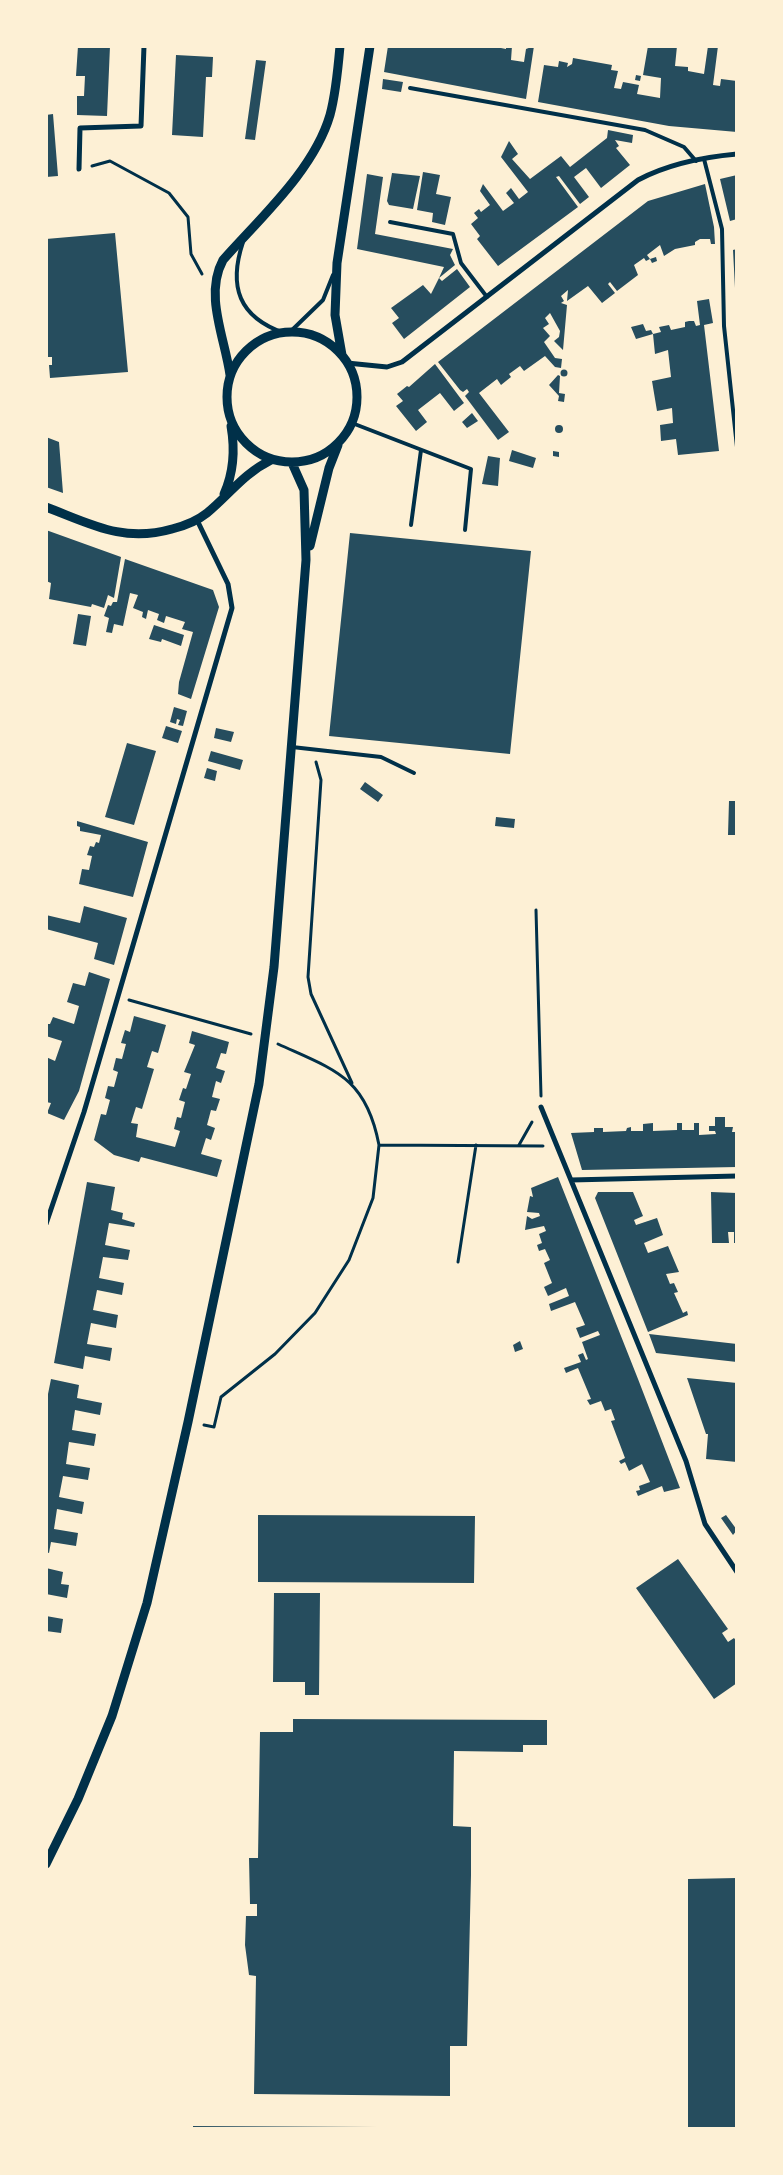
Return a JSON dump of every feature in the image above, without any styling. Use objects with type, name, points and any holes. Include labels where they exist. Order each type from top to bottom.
[{"type":"street","points":[[79,169],[80,128],[141,126],[144,46]]},
{"type":"street","points":[[222,499],[229,481],[233,459],[226,399],[230,374],[217,309],[216,287],[221,264],[297,176],[313,152],[329,116],[336,88],[340,46]]},
{"type":"street","points":[[306,560],[330,468],[340,442],[352,423],[357,407],[357,390],[342,355],[335,315],[337,263],[370,46]]},
{"type":"street","points":[[347,363],[386,367],[402,362],[638,180],[657,171],[704,159],[737,154]]},
{"type":"street","points":[[230,374],[239,359],[251,346],[267,337],[287,332],[318,338],[342,355]]},
{"type":"street","points":[[229,418],[245,444],[255,452],[271,460],[292,463],[315,458],[340,442]]},
{"type":"street","points":[[46,507],[112,531],[133,535],[157,533],[197,520],[243,478],[271,460]]},
{"type":"street","points":[[46,1864],[90,1770],[128,1668],[154,1573],[252,1124],[266,1039],[274,967],[306,560],[304,490],[292,463]]},
{"type":"street","points":[[46,1224],[84,1112],[232,608],[228,584],[197,520]]},
{"type":"street","points":[[541,1107],[686,1461],[705,1524],[737,1572]]},
{"type":"street","points":[[571,1180],[737,1176]]},
{"type":"lane","points":[[410,88],[645,130],[684,146],[696,161]]},
{"type":"lane","points":[[704,159],[722,229],[724,326],[737,447]]},
{"type":"lane","points":[[390,222],[453,234],[461,263],[487,297]]},
{"type":"lane","points":[[245,235],[237,262],[236,279],[241,300],[252,316],[267,326],[287,332],[323,300],[337,263]]},
{"type":"lane","points":[[352,423],[471,469],[466,530]]},
{"type":"lane","points":[[411,525],[421,450]]},
{"type":"lane","points":[[292,747],[381,757],[414,772]]},
{"type":"path","points":[[79,169],[110,161],[168,193],[188,217],[191,254],[206,281],[216,287]]},
{"type":"path","points":[[188,1422],[214,1426],[221,1397],[275,1354],[315,1314],[352,1251],[372,1198],[379,1145],[368,1106],[353,1086],[311,994],[308,978],[322,780],[313,749]]},
{"type":"path","points":[[519,1145],[541,1107],[536,910]]},
{"type":"path","points":[[117,996],[266,1039],[332,1068],[353,1086]]},
{"type":"path","points":[[379,1145],[519,1145],[557,1147]]},
{"type":"path","points":[[458,1262],[476,1145]]},
{"type":"building","points":[[78,46],[110,46],[107,116],[77,115],[77,96],[84,96],[85,76],[76,76]]},
{"type":"building","points":[[388,46],[491,46],[506,49],[506,46],[512,46],[511,60],[524,62],[526,49],[534,46],[526,99],[384,72]]},
{"type":"building","points":[[648,46],[677,46],[675,66],[688,67],[688,71],[704,74],[708,46],[718,46],[713,85],[720,86],[721,79],[737,81],[737,132],[669,126],[538,102],[544,65],[558,67],[559,61],[568,63],[567,67],[572,64],[573,58],[612,65],[611,70],[618,71],[614,88],[621,89],[623,82],[639,85],[637,94],[660,98],[661,78],[643,75]]},
{"type":"building","points":[[176,55],[213,57],[212,77],[206,77],[203,137],[172,135]]},
{"type":"building","points":[[256,60],[266,61],[255,140],[245,139]]},
{"type":"building","points":[[636,75],[641,76],[640,81],[635,80]]},
{"type":"building","points":[[383,79],[403,82],[401,92],[382,89]]},
{"type":"building","points":[[53,114],[58,176],[46,177],[46,115]]},
{"type":"building","points":[[608,130],[633,135],[632,143],[615,140],[619,146],[616,148],[630,165],[601,188],[586,168],[574,177],[589,197],[580,204],[559,176],[556,177],[578,207],[498,266],[477,239],[480,236],[471,224],[478,218],[474,213],[479,209],[481,212],[490,205],[480,191],[483,184],[503,211],[514,203],[506,193],[511,188],[519,199],[528,192],[501,157],[509,141],[518,154],[512,159],[530,179],[561,156],[570,167],[607,138]]},
{"type":"building","points":[[423,172],[440,175],[436,194],[451,197],[445,225],[432,222],[433,213],[417,210]]},
{"type":"building","points":[[392,173],[420,176],[413,209],[389,205],[387,201]]},
{"type":"building","points":[[367,174],[383,177],[375,234],[453,249],[450,255],[455,265],[439,278],[444,267],[357,249]]},
{"type":"building","points":[[737,175],[737,219],[730,221],[720,179]]},
{"type":"building","points":[[705,184],[714,227],[715,244],[711,244],[710,239],[700,239],[695,242],[695,245],[675,249],[664,256],[660,245],[647,255],[650,259],[646,261],[644,258],[634,265],[638,275],[617,291],[610,282],[608,284],[615,293],[602,303],[588,286],[567,301],[568,290],[561,296],[564,301],[561,303],[567,305],[563,350],[554,341],[559,337],[560,331],[550,313],[545,318],[549,324],[543,328],[550,336],[544,342],[555,358],[562,359],[561,368],[555,367],[545,356],[524,371],[520,366],[509,374],[511,377],[501,385],[497,379],[479,393],[509,432],[498,440],[465,396],[469,392],[467,389],[463,392],[460,390],[438,362],[648,201]]},
{"type":"building","points":[[115,233],[128,372],[50,378],[49,365],[52,365],[52,357],[46,357],[46,239]]},
{"type":"building","points":[[737,249],[737,288],[735,288],[733,250]]},
{"type":"building","points":[[656,257],[657,261],[652,263],[650,259]]},
{"type":"building","points":[[457,269],[470,287],[404,339],[392,323],[399,318],[391,308],[423,285],[431,294],[439,278],[442,281]]},
{"type":"building","points":[[709,299],[713,323],[704,325],[719,451],[678,455],[676,439],[661,441],[660,425],[673,423],[672,408],[657,411],[652,381],[671,377],[668,350],[655,354],[653,334],[661,332],[659,327],[669,325],[671,330],[685,327],[685,322],[689,321],[694,321],[696,326],[700,325],[697,301]]},
{"type":"building","points":[[643,324],[646,331],[651,330],[653,334],[636,339],[631,327]]},
{"type":"building","points":[[435,364],[464,403],[454,411],[440,393],[418,410],[427,422],[416,431],[396,406],[403,401],[397,394],[407,386],[409,387]]},
{"type":"building","points":[[564,369],[568,373],[564,377],[560,373]]},
{"type":"building","points":[[558,375],[560,376],[559,393],[565,394],[564,402],[558,401],[559,396],[549,385]]},
{"type":"building","points":[[472,413],[478,421],[467,428],[462,422]]},
{"type":"building","points":[[559,425],[563,429],[559,433],[555,429]]},
{"type":"building","points":[[46,437],[59,442],[63,493],[46,487]]},
{"type":"building","points":[[512,450],[536,458],[533,468],[509,461]]},
{"type":"building","points":[[553,451],[559,452],[559,457],[553,456]]},
{"type":"building","points":[[488,456],[500,458],[498,486],[482,484]]},
{"type":"building","points":[[46,530],[121,557],[114,598],[108,595],[104,608],[92,604],[91,607],[49,599],[51,583],[46,581]]},
{"type":"building","points":[[350,533],[531,551],[510,754],[329,736]]},
{"type":"building","points":[[125,559],[213,590],[219,607],[191,699],[178,694],[179,682],[193,632],[182,629],[185,622],[166,616],[164,623],[157,620],[159,614],[148,610],[146,619],[142,617],[143,612],[133,608],[138,595],[130,593],[123,626],[114,624],[112,633],[106,632],[109,618],[104,616],[108,605],[111,606],[113,602],[117,602]]},
{"type":"building","points":[[78,614],[91,616],[86,646],[73,644]]},
{"type":"building","points":[[154,625],[184,635],[181,646],[162,639],[161,642],[149,639]]},
{"type":"building","points":[[174,707],[187,711],[183,726],[178,725],[180,720],[177,719],[176,724],[170,722]]},
{"type":"building","points":[[166,726],[182,731],[178,743],[162,738]]},
{"type":"building","points":[[216,728],[234,732],[231,742],[214,738]]},
{"type":"building","points":[[127,743],[156,751],[134,825],[105,817]]},
{"type":"building","points":[[211,751],[243,760],[240,770],[208,761]]},
{"type":"building","points":[[207,768],[217,771],[215,781],[204,778]]},
{"type":"building","points":[[365,782],[383,795],[378,802],[360,789]]},
{"type":"building","points":[[729,801],[737,801],[737,835],[728,835]]},
{"type":"building","points":[[496,817],[515,819],[514,828],[495,826]]},
{"type":"building","points":[[77,821],[148,842],[133,897],[79,884],[82,869],[89,870],[92,856],[87,855],[90,846],[94,847],[96,842],[99,843],[101,835],[80,831]]},
{"type":"building","points":[[84,906],[127,918],[114,965],[94,959],[98,943],[46,929],[46,915],[80,923]]},
{"type":"building","points":[[89,972],[110,979],[79,1091],[64,1120],[47,1113],[51,1103],[46,1102],[46,1057],[55,1061],[62,1041],[46,1036],[46,1024],[50,1024],[53,1017],[74,1024],[79,1006],[67,1002],[73,983],[85,986]]},
{"type":"building","points":[[134,1016],[166,1025],[158,1053],[152,1051],[147,1067],[154,1069],[142,1109],[136,1107],[131,1123],[138,1124],[136,1137],[175,1147],[180,1131],[174,1129],[177,1117],[181,1118],[185,1102],[179,1100],[183,1088],[186,1089],[191,1074],[184,1072],[195,1045],[189,1043],[192,1031],[229,1042],[226,1054],[221,1053],[216,1068],[225,1071],[221,1083],[216,1081],[212,1097],[220,1099],[216,1111],[211,1110],[207,1125],[215,1128],[211,1140],[206,1138],[201,1154],[222,1160],[217,1177],[141,1157],[139,1162],[114,1155],[94,1140],[101,1114],[106,1115],[110,1100],[105,1098],[108,1086],[114,1087],[118,1072],[113,1070],[116,1058],[122,1059],[126,1044],[121,1043],[125,1030],[130,1032]]},
{"type":"building","points":[[715,1117],[725,1117],[725,1127],[733,1127],[732,1132],[737,1132],[737,1167],[582,1170],[571,1133],[594,1132],[594,1128],[603,1128],[603,1132],[626,1131],[627,1128],[631,1127],[631,1131],[643,1131],[643,1124],[653,1123],[653,1131],[677,1130],[677,1123],[682,1123],[682,1130],[694,1130],[694,1123],[699,1123],[699,1135],[716,1134],[715,1131],[709,1131],[709,1126],[715,1126]]},
{"type":"building","points":[[558,1177],[680,1488],[664,1492],[662,1486],[638,1496],[636,1491],[640,1490],[639,1486],[650,1482],[642,1464],[629,1471],[625,1462],[621,1464],[619,1461],[625,1458],[611,1421],[615,1420],[611,1409],[605,1411],[601,1401],[590,1405],[587,1400],[591,1399],[578,1368],[566,1373],[564,1368],[581,1362],[578,1355],[583,1353],[586,1360],[588,1359],[582,1342],[600,1335],[598,1331],[580,1338],[576,1328],[585,1325],[575,1302],[551,1311],[549,1304],[569,1296],[566,1288],[548,1296],[544,1287],[552,1283],[544,1263],[550,1260],[545,1249],[539,1251],[537,1245],[542,1243],[539,1234],[546,1231],[544,1226],[525,1230],[527,1216],[532,1219],[540,1216],[539,1213],[527,1212],[530,1196],[533,1197],[531,1188]]},
{"type":"building","points":[[87,1182],[115,1187],[111,1210],[123,1213],[122,1219],[135,1223],[134,1227],[109,1223],[105,1245],[130,1250],[128,1260],[103,1257],[99,1278],[124,1283],[122,1295],[97,1290],[93,1310],[118,1315],[116,1328],[91,1323],[87,1344],[112,1348],[110,1361],[85,1356],[83,1369],[54,1363]]},
{"type":"building","points":[[598,1192],[633,1192],[643,1216],[634,1220],[636,1225],[657,1218],[663,1235],[644,1243],[648,1253],[668,1246],[679,1272],[666,1274],[670,1284],[674,1283],[678,1292],[674,1293],[683,1313],[687,1311],[688,1315],[648,1332],[595,1198]]},
{"type":"building","points":[[711,1192],[737,1193],[737,1243],[734,1243],[734,1232],[728,1232],[729,1243],[712,1243]]},
{"type":"building","points":[[649,1334],[737,1344],[737,1362],[656,1353]]},
{"type":"building","points":[[520,1341],[523,1349],[515,1352],[513,1345]]},
{"type":"building","points":[[687,1378],[737,1383],[737,1462],[706,1459],[708,1434],[706,1434]]},
{"type":"building","points":[[51,1379],[79,1385],[77,1398],[102,1403],[100,1415],[75,1410],[72,1430],[96,1434],[95,1441],[94,1446],[69,1442],[66,1464],[90,1468],[88,1480],[63,1476],[59,1497],[84,1502],[82,1514],[57,1509],[54,1529],[78,1533],[76,1546],[51,1542],[49,1553],[46,1552],[46,1404]]},
{"type":"building","points":[[258,1515],[475,1516],[474,1583],[258,1582]]},
{"type":"building","points":[[726,1515],[737,1530],[733,1535],[721,1518]]},
{"type":"building","points":[[678,1559],[728,1629],[722,1633],[728,1642],[734,1638],[737,1642],[737,1683],[714,1699],[636,1588]]},
{"type":"building","points":[[46,1568],[63,1572],[61,1584],[69,1585],[67,1598],[46,1594]]},
{"type":"building","points":[[274,1593],[320,1593],[319,1695],[305,1695],[305,1682],[273,1682]]},
{"type":"building","points":[[46,1616],[63,1619],[61,1633],[46,1631]]},
{"type":"building","points":[[293,1719],[547,1720],[547,1745],[523,1745],[523,1752],[454,1751],[453,1826],[471,1827],[471,1875],[467,2046],[450,2046],[450,2096],[254,2094],[256,1976],[249,1975],[245,1945],[246,1916],[257,1916],[257,1904],[250,1904],[249,1858],[258,1858],[260,1732],[293,1732]]},
{"type":"building","points":[[737,1878],[737,2129],[688,2129],[688,1879]]},
{"type":"building","points":[[193,2126],[377,2127],[377,2129],[193,2129]]}]
